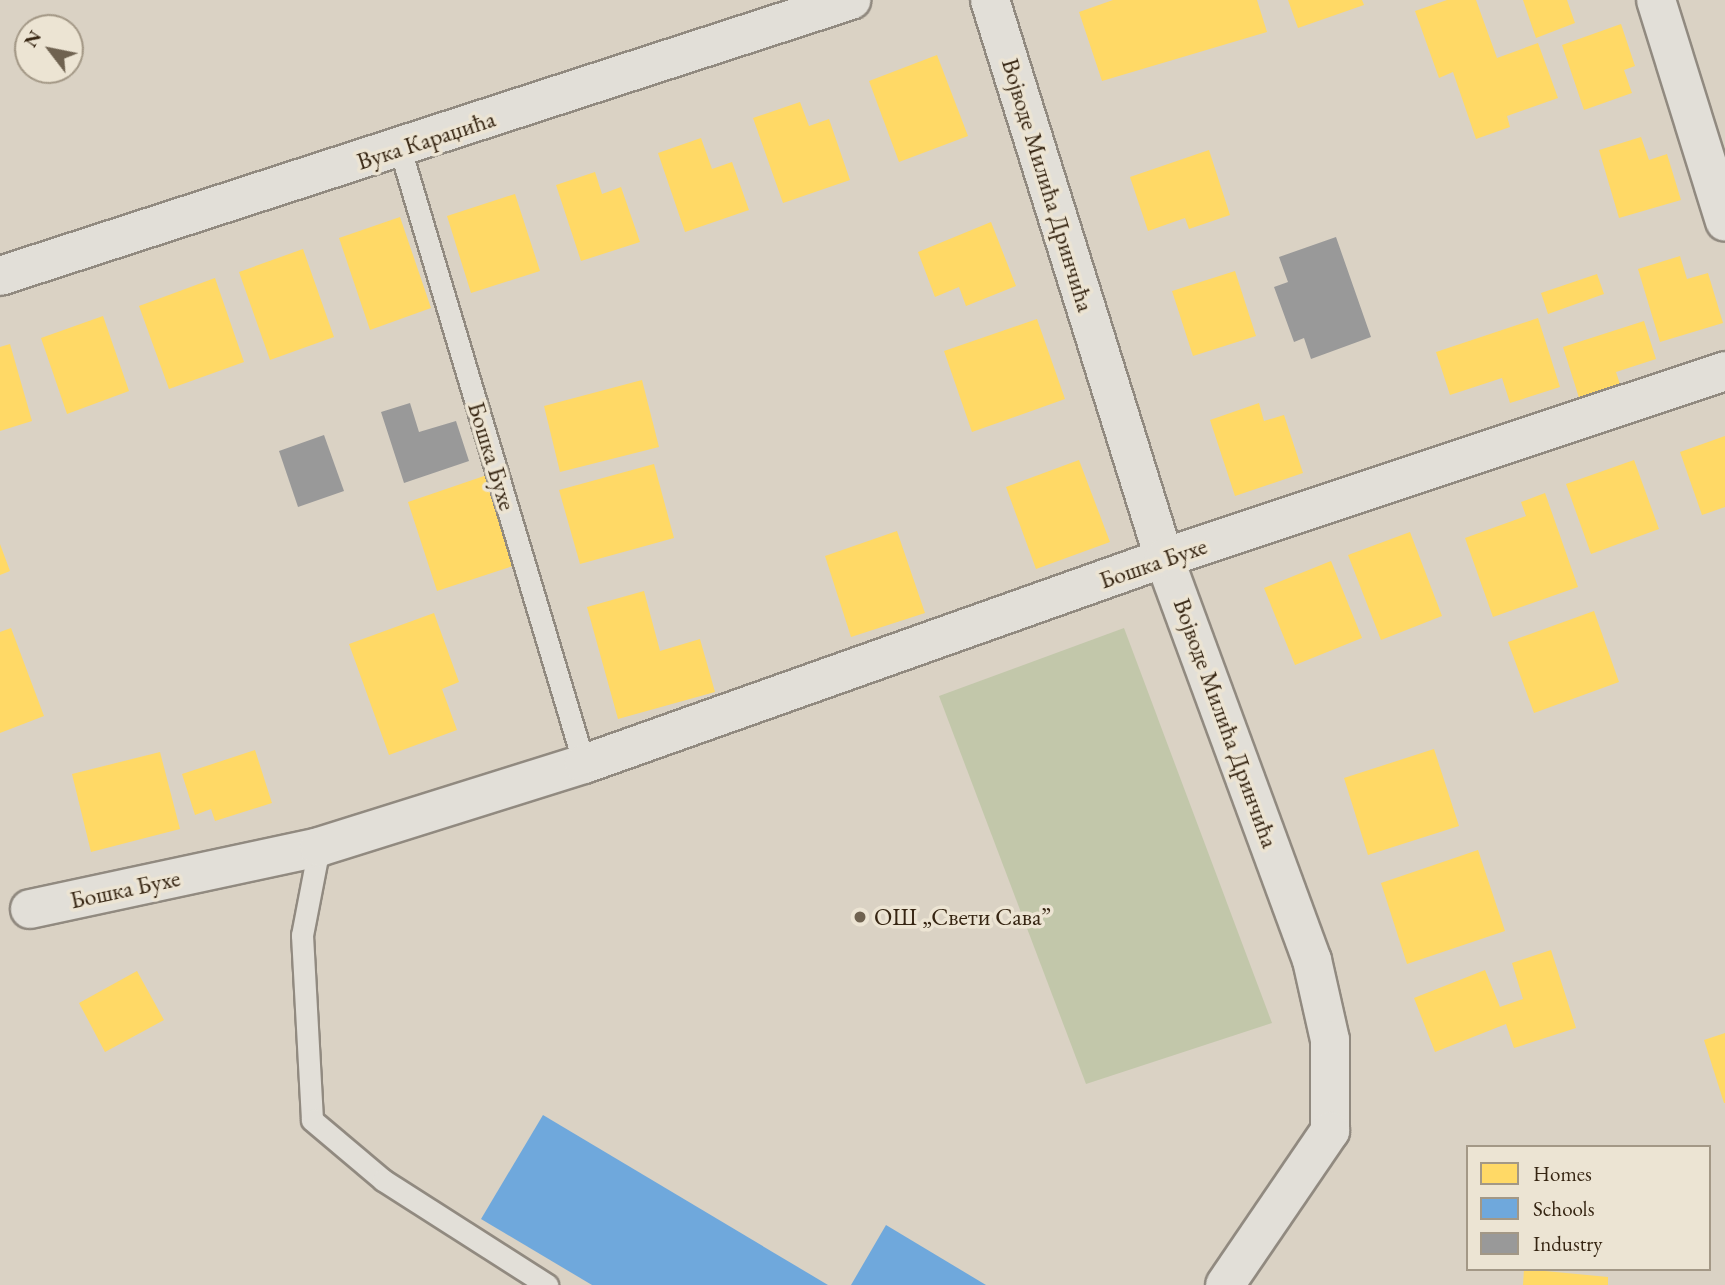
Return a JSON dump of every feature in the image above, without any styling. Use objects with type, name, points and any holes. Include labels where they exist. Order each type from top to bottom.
[{"type":"street","name":"Вука Караџића","points":[[0,276],[400,149],[850,0]]},
{"type":"street","name":"Војводе Милића Дринчића","points":[[990,0],[1164,558],[1312,960],[1330,1040],[1330,1131],[1225,1285]]},
{"type":"street","points":[[1656,0],[1725,221]]},
{"type":"street","name":"Бошка Бухе","points":[[30,909],[320,847],[584,764],[1164,558],[1725,371]]},
{"type":"lane","name":"Бошка Бухе","points":[[400,149],[584,764]]},
{"type":"lane","points":[[320,847],[302,935],[312,1120],[383,1180],[547,1285]]},
{"type":"green space","points":[[1124,628],[1272,1023],[1086,1084],[939,696]]},
{"type":"building: Homes","points":[[1113,0],[1257,0],[1267,32],[1102,81],[1079,12]]},
{"type":"building: Homes","points":[[1288,0],[1362,0],[1364,5],[1298,28]]},
{"type":"building: Homes","points":[[1447,0],[1476,0],[1497,58],[1538,43],[1558,98],[1507,116],[1510,127],[1476,139],[1453,72],[1439,78],[1415,11]]},
{"type":"building: Homes","points":[[1523,0],[1567,0],[1575,23],[1536,38]]},
{"type":"building: Homes","points":[[1621,24],[1635,66],[1624,70],[1632,93],[1584,110],[1562,45]]},
{"type":"building: Homes","points":[[937,55],[968,136],[899,162],[869,81]]},
{"type":"building: Homes","points":[[800,102],[809,126],[829,119],[850,180],[783,203],[753,118]]},
{"type":"building: Homes","points":[[1641,137],[1649,160],[1667,154],[1681,200],[1619,218],[1599,150]]},
{"type":"building: Homes","points":[[701,138],[712,169],[732,162],[749,210],[685,232],[658,153]]},
{"type":"building: Homes","points":[[1209,150],[1230,215],[1189,229],[1185,218],[1148,231],[1130,177]]},
{"type":"building: Homes","points":[[595,172],[602,194],[621,187],[640,242],[581,261],[556,185]]},
{"type":"building: Homes","points":[[515,194],[540,271],[471,293],[447,216]]},
{"type":"building: Homes","points":[[400,217],[431,308],[370,330],[339,238]]},
{"type":"building: Homes","points":[[991,222],[1016,286],[966,306],[959,287],[935,297],[918,252]]},
{"type":"building: Homes","points":[[303,249],[334,337],[270,360],[239,272]]},
{"type":"building: Homes","points":[[1680,256],[1687,279],[1708,273],[1723,323],[1660,342],[1638,269]]},
{"type":"building: Homes","points":[[1235,271],[1256,336],[1193,356],[1172,291]]},
{"type":"building: Homes","points":[[1597,274],[1604,294],[1548,314],[1541,293]]},
{"type":"building: Homes","points":[[215,278],[244,362],[169,389],[139,306]]},
{"type":"building: Homes","points":[[103,316],[129,391],[67,414],[41,338]]},
{"type":"building: Homes","points":[[1538,318],[1560,387],[1510,403],[1502,378],[1450,395],[1436,352]]},
{"type":"building: Homes","points":[[1037,319],[1065,399],[972,432],[944,351]]},
{"type":"building: Homes","points":[[1644,321],[1656,359],[1616,372],[1621,387],[1580,401],[1563,347]]},
{"type":"building: Homes","points":[[10,344],[32,421],[0,431],[0,347]]},
{"type":"building: Homes","points":[[642,380],[659,447],[560,472],[544,406]]},
{"type":"building: Homes","points":[[1259,403],[1264,421],[1284,415],[1303,473],[1235,496],[1210,420]]},
{"type":"building: Homes","points":[[1725,436],[1725,507],[1702,515],[1680,452]]},
{"type":"building: Homes","points":[[1079,460],[1110,542],[1036,569],[1006,487]]},
{"type":"building: Homes","points":[[1634,460],[1659,529],[1591,554],[1566,484]]},
{"type":"building: Homes","points":[[654,464],[674,538],[580,564],[559,490]]},
{"type":"building: Homes","points":[[490,474],[519,564],[437,591],[408,502]]},
{"type":"building: Homes","points":[[1545,493],[1578,587],[1493,617],[1465,538],[1526,516],[1521,502]]},
{"type":"building: Homes","points":[[897,531],[925,613],[851,637],[825,556]]},
{"type":"building: Homes","points":[[1410,532],[1442,616],[1381,640],[1348,555]]},
{"type":"building: Homes","points":[[0,544],[10,571],[0,575]]},
{"type":"building: Homes","points":[[1331,561],[1362,638],[1295,665],[1264,588]]},
{"type":"building: Homes","points":[[644,591],[660,651],[700,639],[715,692],[618,719],[587,607]]},
{"type":"building: Homes","points":[[1594,611],[1619,682],[1534,713],[1508,642]]},
{"type":"building: Homes","points":[[434,613],[459,682],[442,689],[457,730],[389,755],[349,644]]},
{"type":"building: Homes","points":[[11,628],[44,716],[0,733],[0,632]]},
{"type":"building: Homes","points":[[1434,749],[1459,826],[1368,855],[1344,778]]},
{"type":"building: Homes","points":[[255,750],[272,803],[215,821],[211,809],[195,815],[182,774]]},
{"type":"building: Homes","points":[[160,752],[180,829],[91,852],[72,774]]},
{"type":"building: Homes","points":[[1478,850],[1505,931],[1407,964],[1381,883]]},
{"type":"building: Homes","points":[[1551,950],[1576,1028],[1514,1048],[1506,1024],[1435,1052],[1414,998],[1485,970],[1500,1007],[1523,999],[1512,963]]},
{"type":"building: Homes","points":[[137,971],[164,1020],[105,1052],[79,1003]]},
{"type":"building: Homes","points":[[1725,1033],[1725,1103],[1724,1103],[1704,1040]]},
{"type":"building: Homes","points":[[1524,1271],[1608,1277],[1608,1285],[1523,1285]]},
{"type":"building: Schools","points":[[543,1115],[828,1285],[592,1285],[481,1219]]},
{"type":"building: Schools","points":[[886,1225],[986,1285],[851,1285]]},
{"type":"building: Industry","points":[[1336,237],[1371,337],[1311,359],[1304,338],[1294,342],[1274,287],[1288,282],[1279,257]]},
{"type":"building: Industry","points":[[410,403],[419,432],[456,421],[469,461],[404,483],[381,412]]},
{"type":"building: Industry","points":[[324,435],[344,491],[298,507],[279,451]]},
{"type":"place","name":"ОШ „Свети Сава”","points":[[860,917]]}]
